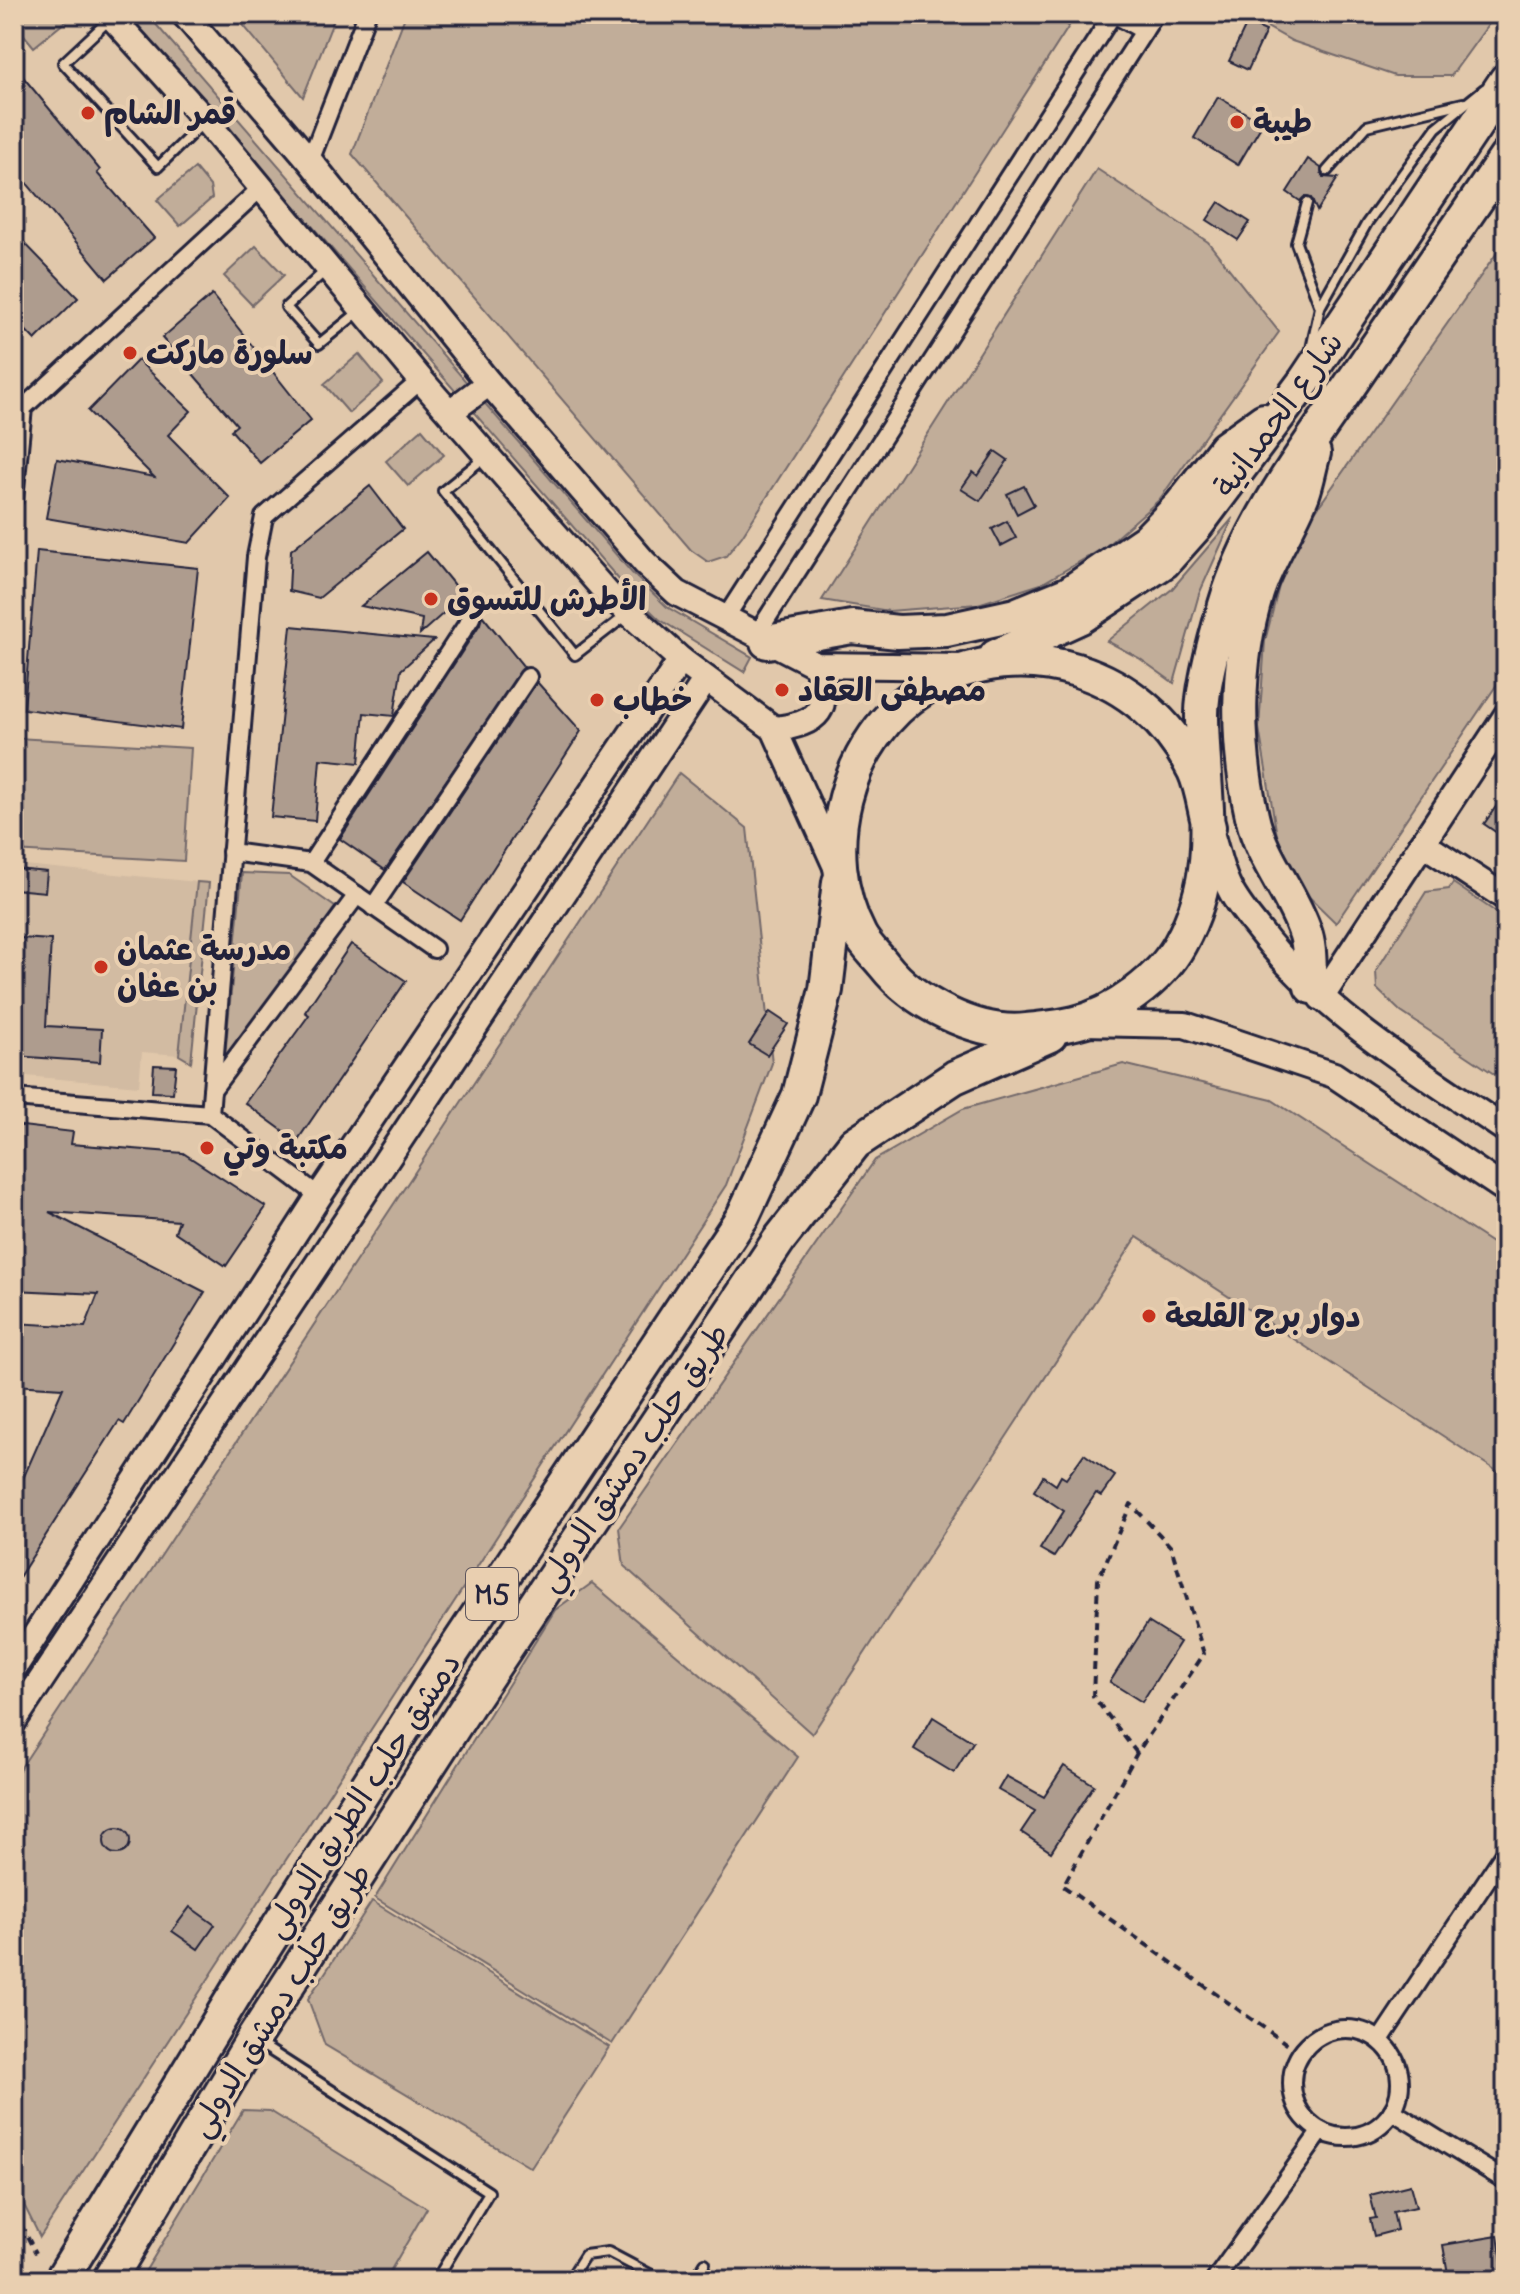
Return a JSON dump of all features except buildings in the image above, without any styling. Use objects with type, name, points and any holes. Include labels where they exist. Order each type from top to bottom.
[{"type":"highway","name":"شارع الحمدانية","points":[[840,875],[839,822],[854,770],[883,725],[924,689],[1081,617],[1164,562],[1197,525],[1295,393],[1506,80]]},
{"type":"highway","name":"شارع الحمدانية","points":[[1209,827],[1201,712],[1226,602],[1265,509],[1506,157]]},
{"type":"highway","points":[[761,640],[852,627],[898,632],[947,630],[1015,615],[1069,593],[1147,540],[1180,506],[1225,448],[1295,393]]},
{"type":"highway","points":[[1316,992],[1306,933],[1274,873],[1252,820],[1242,766],[1240,713],[1244,656],[1257,595],[1274,549],[1302,495],[1322,426]]},
{"type":"highway","points":[[973,667],[1027,660],[1080,668],[1128,692],[1168,728],[1196,775],[1209,827]]},
{"type":"highway","name":"طريق حلب دمشق الدولي","points":[[109,2280],[253,2039],[468,1705],[779,1240],[855,1143],[955,1077],[1079,1023],[1135,994],[1178,948],[1204,890],[1209,827]]},
{"type":"highway","points":[[840,875],[860,935],[900,985],[954,1018],[1016,1031],[1079,1023]]},
{"type":"highway","name":"دمشق حلب الطريق الدولي","points":[[61,2280],[245,1978],[429,1689],[743,1216],[799,1095],[826,990],[840,875]]},
{"type":"main road","points":[[184,14],[310,161],[489,383],[645,563],[677,593],[761,640],[816,665],[973,667]]},
{"type":"main road","points":[[110,16],[206,121],[365,308],[421,380],[628,614],[681,660],[774,729],[840,875]]},
{"type":"main road","points":[[450,412],[489,383]]},
{"type":"main road","points":[[14,1668],[319,1196],[681,660]]},
{"type":"main road","points":[[774,729],[798,726],[815,717],[824,703],[825,688],[816,665]]},
{"type":"main road","points":[[14,1721],[706,679]]},
{"type":"main road","points":[[1316,992],[1422,843],[1506,716]]},
{"type":"main road","points":[[1209,827],[1227,885],[1275,952],[1369,1038],[1506,1130]]},
{"type":"main road","points":[[1422,843],[1506,898]]},
{"type":"main road","points":[[1079,1023],[1185,1025],[1334,1075],[1506,1190]]},
{"type":"street","points":[[310,161],[367,14]]},
{"type":"street","points":[[724,620],[1114,14],[1144,31]]},
{"type":"street","points":[[761,640],[1155,14]]},
{"type":"street","points":[[14,499],[23,408],[262,187]]},
{"type":"street","points":[[210,1114],[256,557],[264,517],[421,380]]},
{"type":"street","points":[[311,863],[471,618]]},
{"type":"street","points":[[373,907],[528,677]]},
{"type":"street","points":[[231,852],[311,863],[434,949]]},
{"type":"street","points":[[211,1091],[357,895]]},
{"type":"street","points":[[14,1098],[210,1114],[319,1196]]},
{"type":"street","points":[[1380,2040],[1506,1851]]},
{"type":"street","points":[[1347,2029],[1365,2032],[1380,2040],[1399,2070],[1400,2088],[1392,2111],[1372,2130],[1356,2136],[1338,2136],[1321,2131],[1307,2120],[1295,2096],[1294,2070],[1301,2054],[1313,2040],[1329,2032],[1347,2029]]},
{"type":"street","points":[[1392,2111],[1506,2181]]},
{"type":"street","points":[[1215,2280],[1321,2131]]},
{"type":"lane","points":[[110,16],[63,63],[158,167],[206,121]]},
{"type":"lane","points":[[1295,393],[1320,307],[1367,223],[1436,128],[1506,71]]},
{"type":"lane","points":[[1327,171],[1367,126],[1468,102]]},
{"type":"lane","points":[[1307,203],[1296,243],[1320,307]]},
{"type":"lane","points":[[330,267],[286,307],[319,344],[365,308]]},
{"type":"lane","points":[[487,455],[443,491],[575,655],[628,614]]},
{"type":"lane","points":[[253,2039],[489,2192],[436,2280]]},
{"type":"lane","points":[[569,2280],[585,2255],[608,2252],[661,2280]]},
{"type":"lane","points":[[695,2280],[705,2263]]},
{"type":"path","points":[[1137,1753],[1093,1696],[1098,1580],[1131,1504],[1171,1547],[1204,1654],[1137,1753],[1063,1886],[1301,2054]]},
{"type":"path","points":[[14,2212],[36,2253]]},
{"type":"shaded area","points":[[17,14],[69,14],[71,17],[34,47],[14,23]]},
{"type":"shaded area","points":[[128,14],[147,14],[632,573],[667,607],[752,657],[744,672],[659,619],[621,582]]},
{"type":"shaded area","points":[[234,14],[336,14],[303,97]]},
{"type":"shaded area","points":[[406,14],[1048,14],[1069,26],[742,536],[726,556],[708,562],[691,550],[352,154]]},
{"type":"shaded area","points":[[1244,14],[1496,14],[1451,76],[1395,76],[1292,41]]},
{"type":"shaded area","points":[[195,168],[210,186],[212,198],[180,226],[157,200]]},
{"type":"shaded area","points":[[1097,169],[1208,242],[1279,332],[1159,500],[1105,547],[1041,584],[978,604],[889,611],[822,600]]},
{"type":"shaded area","points":[[1506,240],[1506,671],[1336,923],[1299,887],[1277,836],[1259,728],[1265,641],[1279,586],[1307,523]]},
{"type":"shaded area","points":[[256,246],[284,275],[252,305],[224,276]]},
{"type":"shaded area","points":[[359,354],[383,383],[349,413],[324,384]]},
{"type":"shaded area","points":[[422,429],[444,455],[408,486],[386,461]]},
{"type":"shaded area","points":[[1233,518],[1199,594],[1174,683],[1139,658],[1107,641],[1172,589]]},
{"type":"shaded area","points":[[16,738],[191,748],[184,861],[14,851]]},
{"type":"shaded area","points":[[679,773],[747,828],[772,1063],[726,1185],[40,2237],[14,2185],[14,1778]]},
{"type":"shaded area","name":"مدرسة عثمان بن عفان","points":[[14,864],[197,882],[179,1055],[142,1052],[139,1086],[14,1075]]},
{"type":"shaded area","points":[[242,873],[289,875],[335,907],[224,1067]]},
{"type":"shaded area","points":[[197,882],[209,883],[191,1062],[179,1055]]},
{"type":"shaded area","points":[[1453,883],[1506,919],[1506,1082],[1401,1012],[1377,989],[1376,971],[1426,892],[1449,889]]},
{"type":"shaded area","points":[[1123,1064],[1272,1100],[1506,1252],[1506,1477],[1137,1237],[812,1734],[624,1566],[619,1528],[875,1160],[963,1109]]},
{"type":"shaded area","points":[[592,1583],[798,1757],[612,2044],[375,1898],[555,1610]]},
{"type":"shaded area","points":[[372,1901],[609,2047],[531,2168],[325,2045],[308,1999]]},
{"type":"shaded area","points":[[243,2110],[270,2111],[427,2208],[385,2280],[140,2280]]},
{"type":"place","name":"قمر الشام","points":[[88,113]]},
{"type":"place","name":"طيبة","points":[[1237,122]]},
{"type":"place","name":"سلورة ماركت","points":[[130,353]]},
{"type":"place","name":"الأطرش للتسوق","points":[[431,599]]},
{"type":"place","name":"مصطفى العقاد","points":[[782,690]]},
{"type":"place","name":"خطاب","points":[[597,700]]},
{"type":"place","name":"مدرسة عثمان بن عفان","points":[[101,967]]},
{"type":"place","name":"مكتبة وتي","points":[[207,1148]]},
{"type":"place","name":"دوار برج القلعة","points":[[1149,1316]]}]
